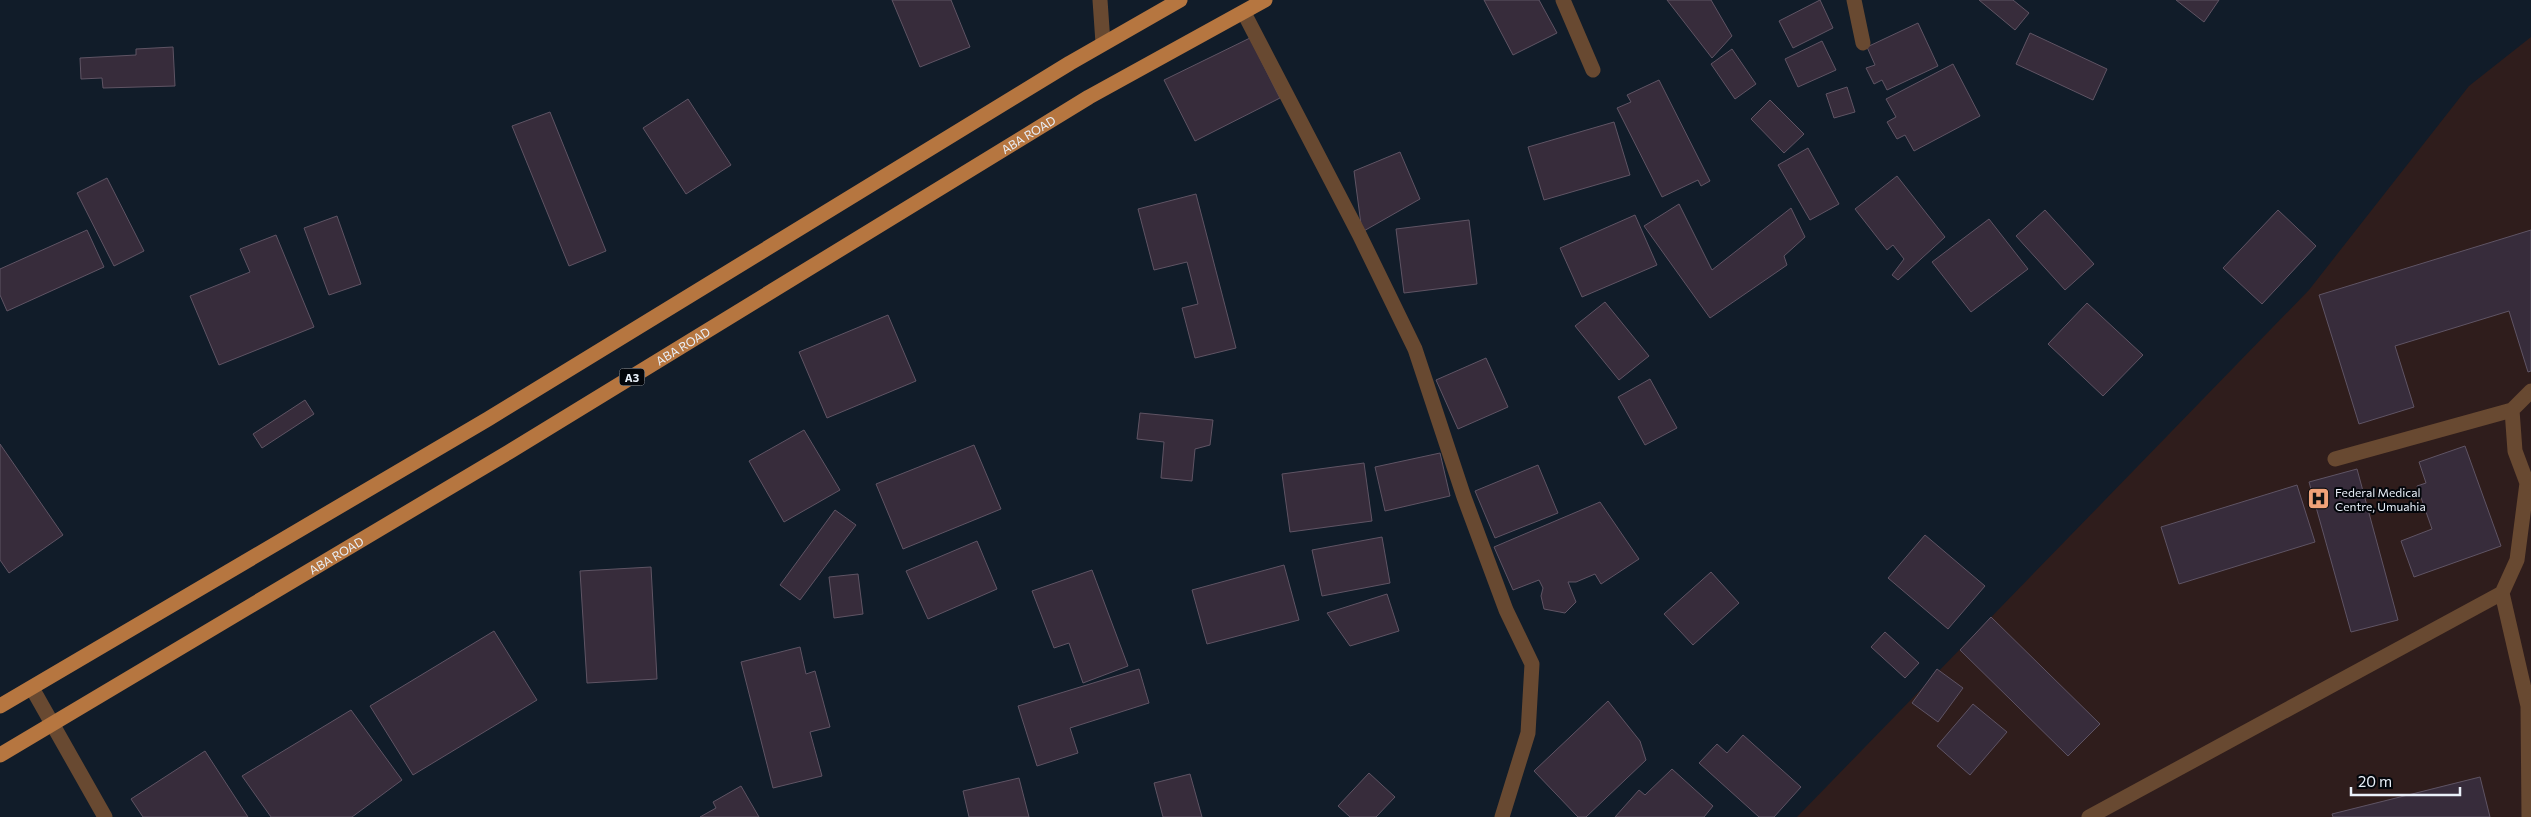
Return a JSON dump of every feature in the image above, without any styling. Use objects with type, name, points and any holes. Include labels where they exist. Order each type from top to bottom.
[{"type":"main road","points":[[0,706],[488,419],[1103,43],[1180,0]]},
{"type":"main road","name":"ABA ROAD","points":[[0,755],[509,452],[1089,97],[1265,0]]},
{"type":"street","points":[[1100,0],[1103,43]]},
{"type":"street","points":[[1563,0],[1593,70]]},
{"type":"street","points":[[1854,0],[1863,43]]},
{"type":"street","points":[[1244,13],[1359,234],[1415,349],[1467,506],[1506,610],[1532,664],[1528,733],[1502,817]]},
{"type":"street","points":[[2334,459],[2512,410],[2531,391]]},
{"type":"street","points":[[2089,817],[2502,593],[2517,560],[2527,484],[2515,451],[2512,410]]},
{"type":"street","points":[[2502,593],[2529,706],[2529,817]]},
{"type":"street","points":[[32,688],[104,817]]},
{"type":"shaded area","name":"Federal Medical Centre, Umuahia","points":[[2531,37],[2531,817],[1797,817],[2309,290],[2469,86]]},
{"type":"building","points":[[892,0],[951,0],[970,47],[920,67]]},
{"type":"building","points":[[1484,0],[1539,0],[1557,33],[1513,55]]},
{"type":"building","points":[[1667,0],[1711,0],[1732,36],[1712,58]]},
{"type":"building","points":[[1820,0],[1833,28],[1793,48],[1779,21]]},
{"type":"building","points":[[1979,0],[2013,0],[2029,13],[2015,30]]},
{"type":"building","points":[[2176,0],[2219,0],[2204,22]]},
{"type":"building","points":[[1918,23],[1938,66],[1887,90],[1882,80],[1874,84],[1866,68],[1875,65],[1867,47]]},
{"type":"building","points":[[2030,33],[2107,69],[2093,100],[2016,64]]},
{"type":"building","points":[[1250,38],[1280,98],[1195,141],[1164,80]]},
{"type":"building","points":[[1822,41],[1836,70],[1798,87],[1785,59]]},
{"type":"building","points":[[173,47],[175,86],[103,88],[102,78],[81,79],[80,58],[136,55],[136,49]]},
{"type":"building","points":[[1732,49],[1756,84],[1735,99],[1711,64]]},
{"type":"building","points":[[1953,64],[1980,116],[1914,151],[1905,135],[1897,139],[1887,122],[1896,117],[1886,99]]},
{"type":"building","points":[[1659,80],[1710,181],[1701,186],[1698,180],[1662,197],[1617,108],[1631,102],[1627,95]]},
{"type":"building","points":[[1847,87],[1855,112],[1834,118],[1826,94]]},
{"type":"building","points":[[688,99],[731,165],[686,194],[643,128]]},
{"type":"building","points":[[1770,100],[1804,134],[1784,153],[1751,119]]},
{"type":"building","points":[[550,112],[606,251],[569,266],[512,126]]},
{"type":"building","points":[[1614,122],[1630,175],[1544,200],[1528,147]]},
{"type":"building","points":[[1808,148],[1839,204],[1810,220],[1778,165]]},
{"type":"building","points":[[1400,152],[1420,199],[1362,232],[1354,171]]},
{"type":"building","points":[[1897,176],[1945,237],[1898,280],[1892,275],[1904,259],[1893,245],[1887,250],[1855,209]]},
{"type":"building","points":[[107,178],[144,251],[114,266],[77,193]]},
{"type":"building","points":[[1196,194],[1236,348],[1195,358],[1182,308],[1198,304],[1187,262],[1154,270],[1138,209]]},
{"type":"building","points":[[1679,204],[1712,270],[1791,208],[1805,237],[1784,256],[1787,265],[1710,318],[1644,226]]},
{"type":"building","points":[[2045,210],[2094,264],[2065,290],[2016,236]]},
{"type":"building","points":[[2278,210],[2316,246],[2262,304],[2223,268]]},
{"type":"building","points":[[1635,215],[1657,265],[1582,297],[1560,248]]},
{"type":"building","points":[[337,216],[361,284],[329,295],[304,228]]},
{"type":"building","points":[[1989,219],[2028,269],[1971,312],[1932,262]]},
{"type":"building","points":[[1469,220],[1477,284],[1404,293],[1396,229]]},
{"type":"building","points":[[87,230],[104,267],[7,311],[0,295],[0,269]]},
{"type":"building","points":[[2531,230],[2531,371],[2528,372],[2509,311],[2395,346],[2414,407],[2359,424],[2319,295]]},
{"type":"building","points":[[276,235],[314,327],[219,365],[190,296],[250,272],[240,249]]},
{"type":"building","points":[[1605,302],[1649,356],[1619,380],[1575,326]]},
{"type":"building","points":[[2087,303],[2143,355],[2103,396],[2048,344]]},
{"type":"building","points":[[888,315],[916,381],[827,418],[799,352]]},
{"type":"building","points":[[1486,358],[1508,407],[1458,429],[1436,380]]},
{"type":"building","points":[[1650,379],[1677,428],[1645,445],[1618,397]]},
{"type":"building","points":[[305,400],[314,414],[262,448],[253,434]]},
{"type":"building","points":[[1140,413],[1213,420],[1210,445],[1195,449],[1192,481],[1161,478],[1164,442],[1137,439]]},
{"type":"building","points":[[804,430],[840,490],[784,522],[749,461]]},
{"type":"building","points":[[0,444],[63,535],[9,573],[0,560]]},
{"type":"building","points":[[974,445],[1001,509],[903,549],[876,484]]},
{"type":"building","points":[[2465,446],[2501,546],[2414,577],[2401,541],[2432,529],[2417,486],[2426,483],[2419,462]]},
{"type":"building","points":[[1440,453],[1450,496],[1385,511],[1375,467]]},
{"type":"building","points":[[1364,463],[1372,521],[1290,532],[1282,474]]},
{"type":"building","points":[[1538,465],[1558,513],[1495,538],[1475,491]]},
{"type":"building","points":[[2357,469],[2398,620],[2351,632],[2309,482]]},
{"type":"building","points":[[2297,485],[2315,542],[2179,584],[2161,527]]},
{"type":"building","points":[[1600,502],[1639,559],[1601,584],[1595,574],[1576,582],[1568,582],[1576,602],[1565,613],[1544,609],[1541,596],[1543,588],[1539,580],[1513,590],[1494,547]]},
{"type":"building","points":[[835,510],[856,525],[800,600],[780,585]]},
{"type":"building","points":[[1925,535],[1985,586],[1948,629],[1888,578]]},
{"type":"building","points":[[1382,537],[1390,583],[1322,596],[1312,550]]},
{"type":"building","points":[[977,541],[997,589],[928,619],[906,571]]},
{"type":"building","points":[[1284,565],[1299,620],[1207,644],[1192,590]]},
{"type":"building","points":[[651,567],[657,679],[587,683],[580,571]]},
{"type":"building","points":[[1092,570],[1128,666],[1083,683],[1069,643],[1054,648],[1032,591]]},
{"type":"building","points":[[1711,572],[1739,603],[1693,645],[1664,614]]},
{"type":"building","points":[[858,574],[863,614],[834,618],[829,577]]},
{"type":"building","points":[[1387,594],[1399,631],[1350,646],[1327,613]]},
{"type":"building","points":[[1991,617],[2100,724],[2068,756],[1960,650]]},
{"type":"building","points":[[494,631],[537,700],[413,775],[370,706]]},
{"type":"building","points":[[1885,632],[1919,663],[1905,678],[1871,647]]},
{"type":"building","points":[[800,647],[806,674],[815,671],[830,727],[810,732],[822,776],[773,788],[741,662]]},
{"type":"building","points":[[1139,669],[1149,703],[1070,728],[1078,753],[1037,766],[1018,706]]},
{"type":"building","points":[[1937,669],[1963,688],[1938,722],[1912,703]]},
{"type":"building","points":[[1608,701],[1640,741],[1646,760],[1586,817],[1578,817],[1534,771]]},
{"type":"building","points":[[1973,704],[2007,732],[1970,775],[1937,746]]},
{"type":"building","points":[[351,710],[402,780],[352,817],[271,817],[242,776]]},
{"type":"building","points":[[1743,735],[1801,787],[1774,817],[1759,817],[1699,763],[1717,744],[1727,753]]},
{"type":"building","points":[[205,751],[248,817],[143,817],[131,799]]},
{"type":"building","points":[[1672,769],[1713,806],[1704,817],[1615,817],[1639,790],[1645,795]]},
{"type":"building","points":[[1369,773],[1395,797],[1376,817],[1350,817],[1338,806]]},
{"type":"building","points":[[1190,774],[1202,817],[1163,817],[1154,783]]},
{"type":"building","points":[[2480,777],[2490,817],[2333,817],[2332,814]]},
{"type":"building","points":[[1019,778],[1029,817],[969,817],[963,791]]},
{"type":"building","points":[[741,786],[759,817],[700,817],[716,808],[713,802]]},
{"type":"place","name":"Federal Medical Centre, Umuahia","points":[[2319,499]]}]
